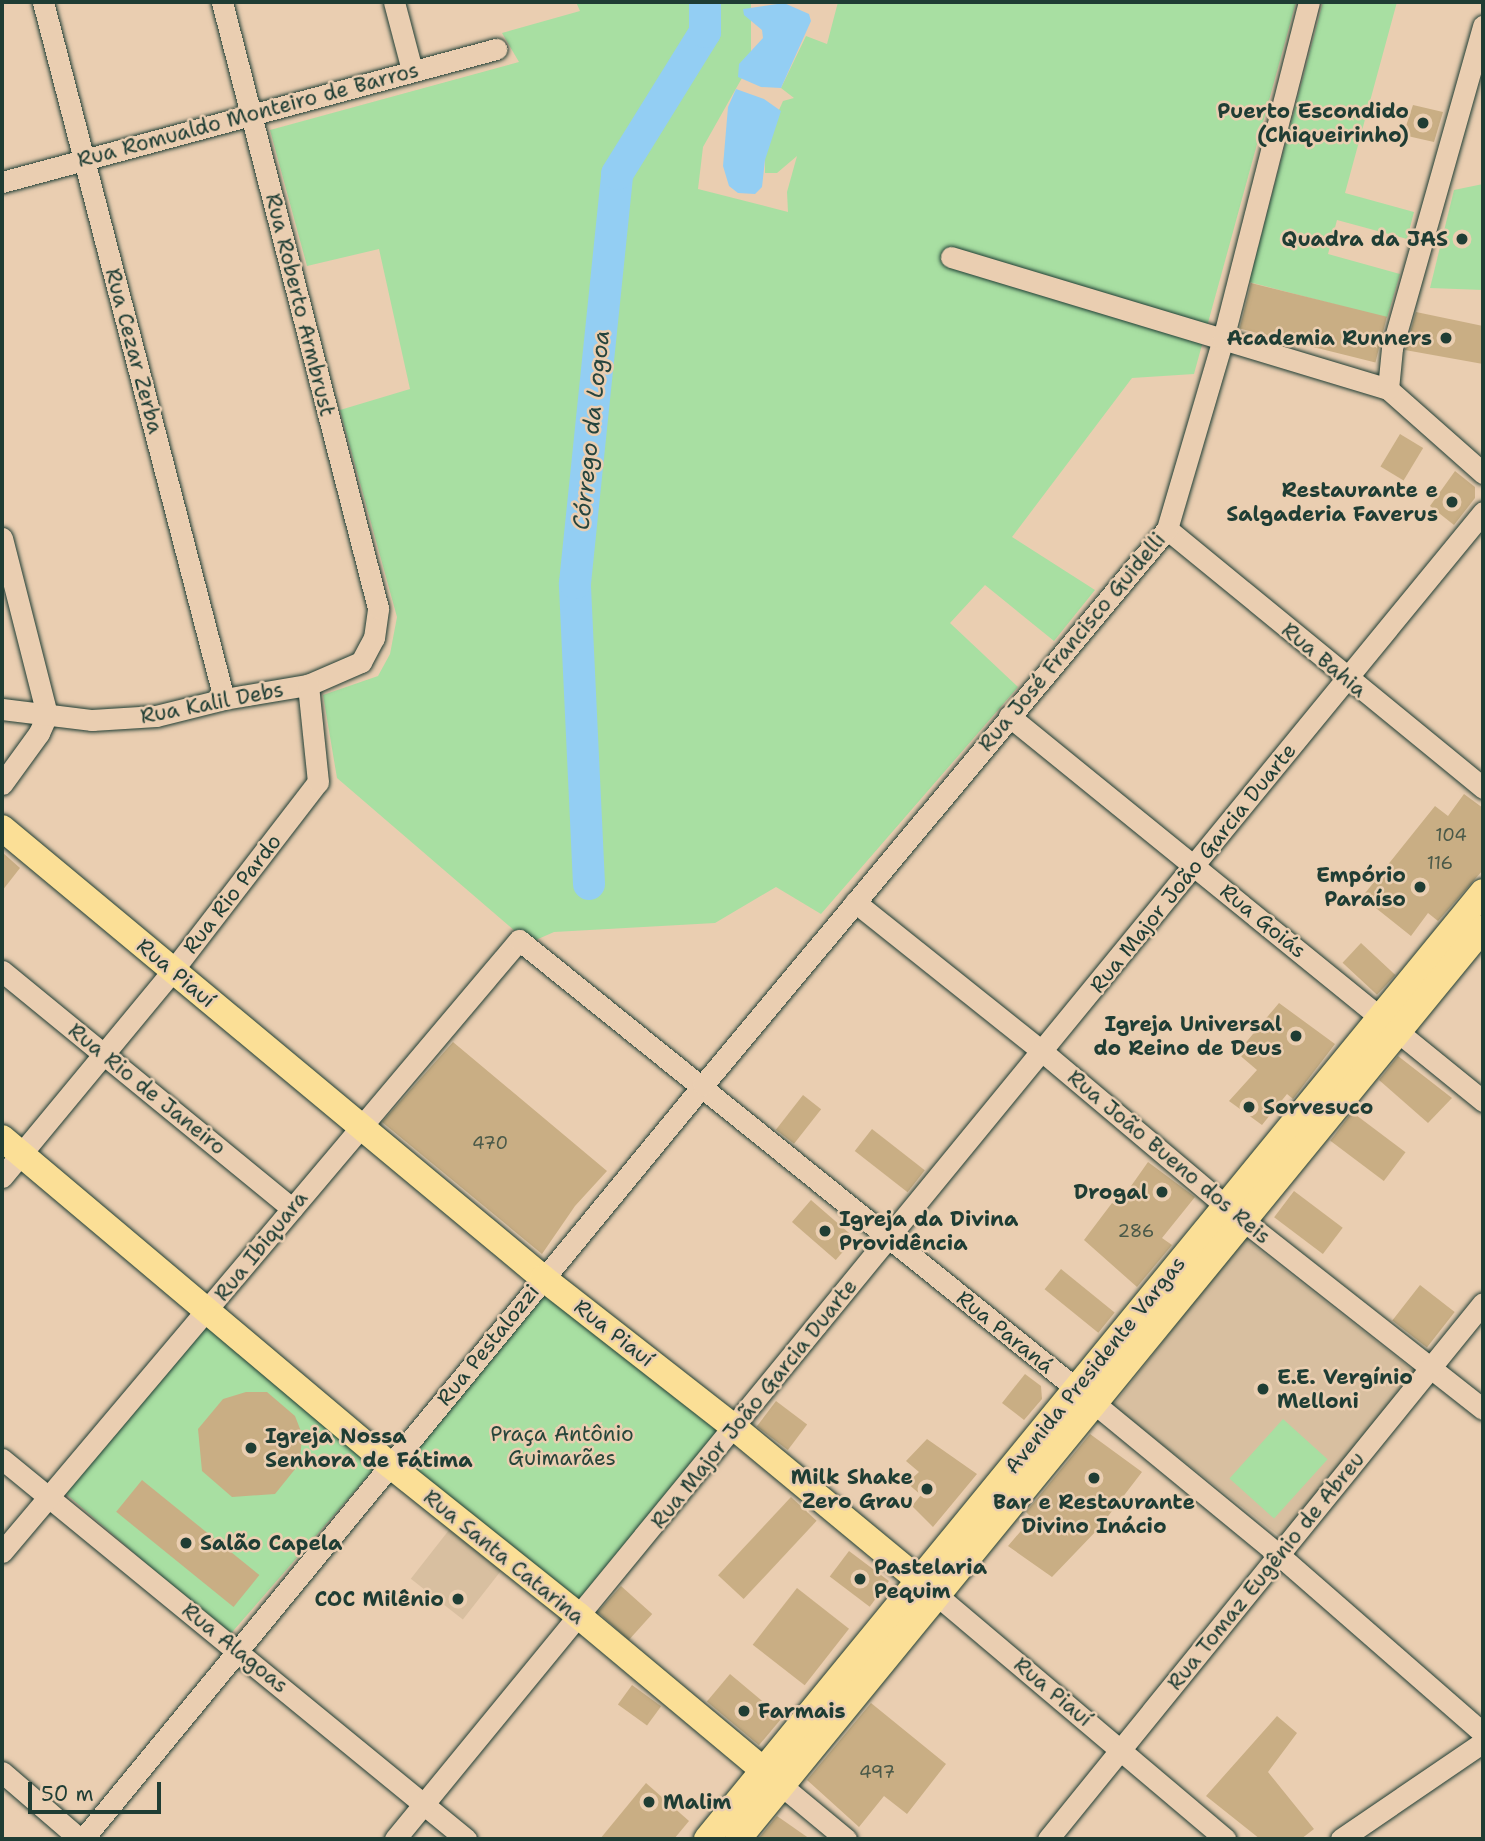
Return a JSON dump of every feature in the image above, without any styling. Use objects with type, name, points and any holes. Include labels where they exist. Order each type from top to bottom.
[{"type":"main road","name":"Rua Piauí","points":[[2,828],[543,1278],[735,1427],[928,1588]]},
{"type":"main road","name":"Avenida Presidente Vargas","points":[[707,1839],[772,1778],[928,1588],[1390,1024],[1483,892]]},
{"type":"main road","name":"Avenida Presidente Vargas","points":[[1390,1024],[1483,928]]},
{"type":"main road","name":"Rua Santa Catarina","points":[[11,1146],[390,1465],[579,1616],[772,1778]]},
{"type":"main road","name":"Avenida Presidente Vargas","points":[[737,1839],[772,1778]]},
{"type":"street","name":"Rua Cezar Zerba","points":[[43,2],[224,699]]},
{"type":"street","name":"Rua Roberto Armbrust","points":[[222,2],[378,608]]},
{"type":"street","points":[[394,2],[412,70]]},
{"type":"street","name":"Rua José Francisco Guidelli","points":[[870,885],[1167,529],[1223,339],[1309,2]]},
{"type":"street","points":[[1388,389],[1392,348],[1483,26]]},
{"type":"street","name":"Rua Romualdo Monteiro de Barros","points":[[2,182],[252,117],[412,70],[496,49]]},
{"type":"street","points":[[951,257],[1388,389],[1483,473]]},
{"type":"street","name":"Rua Major João Garcia Duarte","points":[[395,1839],[890,1239],[1483,512]]},
{"type":"street","name":"Rua Bahia","points":[[1167,529],[1483,788]]},
{"type":"street","points":[[2,538],[47,715],[40,733],[2,783]]},
{"type":"street","name":"Rua Kalil Debs","points":[[2,709],[92,720],[156,716],[224,699],[308,685],[361,662],[374,638],[378,608]]},
{"type":"street","name":"Rua Rio Pardo","points":[[2,1177],[11,1146],[104,1054],[173,970],[318,782],[308,685]]},
{"type":"street","name":"Rua Goiás","points":[[1009,716],[1483,1101]]},
{"type":"street","name":"Rua Pestalozzi","points":[[82,1839],[702,1085],[870,885]]},
{"type":"street","name":"Rua João Bueno dos Reis","points":[[855,902],[1043,1052],[1235,1213],[1483,1409]]},
{"type":"street","name":"Rua Paraná","points":[[519,940],[702,1085],[1279,1555],[1483,1733]]},
{"type":"street","name":"Rua Ibiquara","points":[[2,1552],[519,940]]},
{"type":"street","name":"Rua Rio de Janeiro","points":[[2,971],[292,1208]]},
{"type":"street","name":"Rua Tomaz Eugênio de Abreu","points":[[1048,1839],[1483,1303]]},
{"type":"street","name":"Rua Alagoas","points":[[2,1459],[239,1650],[466,1839]]},
{"type":"street","name":"Rua Piauí","points":[[928,1588],[1122,1749],[1224,1839]]},
{"type":"street","points":[[1341,1839],[1483,1742]]},
{"type":"street","points":[[2,1772],[82,1839]]},
{"type":"street","name":"Rua Santa Catarina","points":[[772,1778],[846,1839]]},
{"type":"shaded area","name":"E.E. Vergínio Melloni","points":[[1244,1238],[1417,1373],[1285,1541],[1113,1406]]},
{"type":"shaded area","name":"COC Milênio","points":[[449,1530],[501,1571],[463,1619],[411,1579]]},
{"type":"green space","points":[[576,2],[751,2],[751,62],[703,147],[698,189],[788,212],[787,192],[797,156],[777,173],[765,173],[765,141],[783,101],[794,98],[781,88],[806,36],[827,44],[838,2],[1296,2],[1194,374],[1132,378],[1012,537],[1095,590],[1054,641],[985,585],[950,623],[1018,687],[821,914],[776,887],[715,923],[554,932],[529,943],[337,778],[323,695],[378,676],[390,654],[397,617],[340,410],[410,389],[379,249],[307,266],[270,130],[519,62],[502,33],[580,11]]},
{"type":"green space","points":[[1323,2],[1397,2],[1345,193],[1414,212],[1407,239],[1337,220],[1328,254],[1400,274],[1387,318],[1249,282]]},
{"type":"green space","name":"Quadra da JAS","points":[[1483,184],[1483,290],[1430,288],[1454,190]]},
{"type":"green space","name":"Praça Antônio Guimarães","points":[[543,1278],[735,1428],[586,1619],[394,1469]]},
{"type":"green space","points":[[208,1323],[375,1468],[229,1636],[62,1491]]},
{"type":"green space","points":[[1283,1419],[1328,1459],[1274,1519],[1229,1478]]},
{"type":"water","points":[[784,3],[809,14],[811,21],[781,88],[761,87],[738,77],[739,64],[763,38],[762,30],[744,15],[743,9]]},
{"type":"water","points":[[736,89],[764,99],[781,111],[765,160],[762,187],[755,194],[738,193],[729,186],[723,166],[728,107]]},
{"type":"building","name":"Puerto Escondido (Chiqueirinho)","points":[[1413,105],[1443,112],[1434,142],[1403,135]]},
{"type":"building","points":[[1251,283],[1387,317],[1375,362],[1240,329]]},
{"type":"building","name":"Academia Runners","points":[[1416,312],[1483,326],[1483,364],[1405,350]]},
{"type":"building","points":[[1400,434],[1423,448],[1404,480],[1380,467]]},
{"type":"building","name":"Restaurante e Salgaderia Faverus","points":[[1455,471],[1475,487],[1475,498],[1454,525],[1430,506]]},
{"type":"building","points":[[1464,794],[1483,808],[1483,870],[1438,921],[1428,913],[1411,936],[1362,897],[1435,806],[1448,816]]},
{"type":"building","points":[[2,852],[20,868],[2,891]]},
{"type":"building","points":[[1361,943],[1395,975],[1377,995],[1343,963]]},
{"type":"building","points":[[1279,1003],[1335,1044],[1293,1099],[1287,1094],[1262,1125],[1229,1101],[1257,1070],[1237,1053]]},
{"type":"building","points":[[453,1042],[607,1171],[575,1206],[542,1254],[382,1122]]},
{"type":"building","points":[[1398,1056],[1452,1098],[1428,1123],[1379,1080]]},
{"type":"building","points":[[803,1095],[821,1109],[794,1144],[776,1130]]},
{"type":"building","points":[[1352,1112],[1406,1152],[1384,1181],[1330,1141]]},
{"type":"building","points":[[872,1129],[925,1170],[908,1192],[855,1151]]},
{"type":"building","points":[[1148,1162],[1195,1197],[1162,1238],[1172,1245],[1137,1287],[1084,1240],[1112,1203],[1117,1206]]},
{"type":"building","points":[[1294,1191],[1343,1228],[1323,1254],[1274,1217]]},
{"type":"building","name":"Igreja da Divina Providência","points":[[811,1200],[855,1238],[836,1260],[792,1222]]},
{"type":"building","points":[[1061,1269],[1115,1312],[1098,1333],[1045,1289]]},
{"type":"building","points":[[1420,1285],[1455,1312],[1427,1348],[1392,1320]]},
{"type":"building","points":[[1025,1374],[1041,1386],[1042,1399],[1024,1420],[1002,1403]]},
{"type":"building","name":"Igreja Nossa Senhora de Fátima","points":[[246,1392],[267,1392],[295,1416],[302,1434],[300,1463],[275,1494],[232,1497],[202,1471],[198,1429],[223,1399]]},
{"type":"building","points":[[776,1401],[807,1424],[788,1450],[757,1427]]},
{"type":"building","points":[[1090,1434],[1142,1472],[1099,1528],[1052,1577],[1008,1546],[1032,1518],[1026,1512]]},
{"type":"building","points":[[927,1439],[977,1474],[933,1527],[912,1506],[921,1495],[907,1483],[919,1472],[906,1461]]},
{"type":"building","name":"Salão Capela","points":[[142,1480],[259,1575],[234,1607],[116,1512]]},
{"type":"building","points":[[791,1497],[817,1521],[744,1599],[718,1575]]},
{"type":"building","name":"Pastelaria Pequim","points":[[849,1551],[889,1581],[870,1607],[830,1577]]},
{"type":"building","points":[[621,1586],[652,1614],[629,1640],[598,1612]]},
{"type":"building","points":[[797,1588],[849,1629],[805,1685],[753,1645]]},
{"type":"building","name":"Farmais","points":[[730,1674],[782,1718],[759,1745],[707,1702]]},
{"type":"building","points":[[632,1685],[661,1706],[647,1726],[618,1704]]},
{"type":"building","points":[[871,1703],[946,1764],[907,1814],[884,1796],[859,1827],[807,1780]]},
{"type":"building","points":[[1277,1716],[1297,1733],[1268,1772],[1314,1829],[1301,1839],[1260,1839],[1206,1796]]},
{"type":"building","name":"Malim","points":[[646,1783],[689,1821],[674,1839],[600,1839]]},
{"type":"building","points":[[777,1816],[810,1839],[758,1839]]},
{"type":"waterway","name":"Córrego da Logoa","points":[[589,884],[575,583],[617,174],[705,32],[705,2]]},
{"type":"place","name":"Puerto Escondido (Chiqueirinho)","points":[[1423,123]]},
{"type":"place","name":"Quadra da JAS","points":[[1462,239]]},
{"type":"place","name":"Academia Runners","points":[[1446,338]]},
{"type":"place","name":"Restaurante e Salgaderia Faverus","points":[[1452,502]]},
{"type":"place","name":"Empório Paraíso","points":[[1420,887]]},
{"type":"place","name":"Igreja Universal do Reino de Deus","points":[[1296,1036]]},
{"type":"place","name":"Sorvesuco","points":[[1249,1107]]},
{"type":"place","name":"Drogal","points":[[1162,1192]]},
{"type":"place","name":"Igreja da Divina Providência","points":[[825,1231]]},
{"type":"place","name":"E.E. Vergínio Melloni","points":[[1263,1389]]},
{"type":"place","name":"Igreja Nossa Senhora de Fátima","points":[[251,1448]]},
{"type":"place","name":"Bar e Restaurante Divino Inácio","points":[[1094,1478]]},
{"type":"place","name":"Milk Shake Zero Grau","points":[[927,1489]]},
{"type":"place","name":"Salão Capela","points":[[186,1543]]},
{"type":"place","name":"Pastelaria Pequim","points":[[860,1579]]},
{"type":"place","name":"COC Milênio","points":[[458,1599]]},
{"type":"place","name":"Farmais","points":[[744,1711]]},
{"type":"place","name":"Malim","points":[[649,1802]]}]
